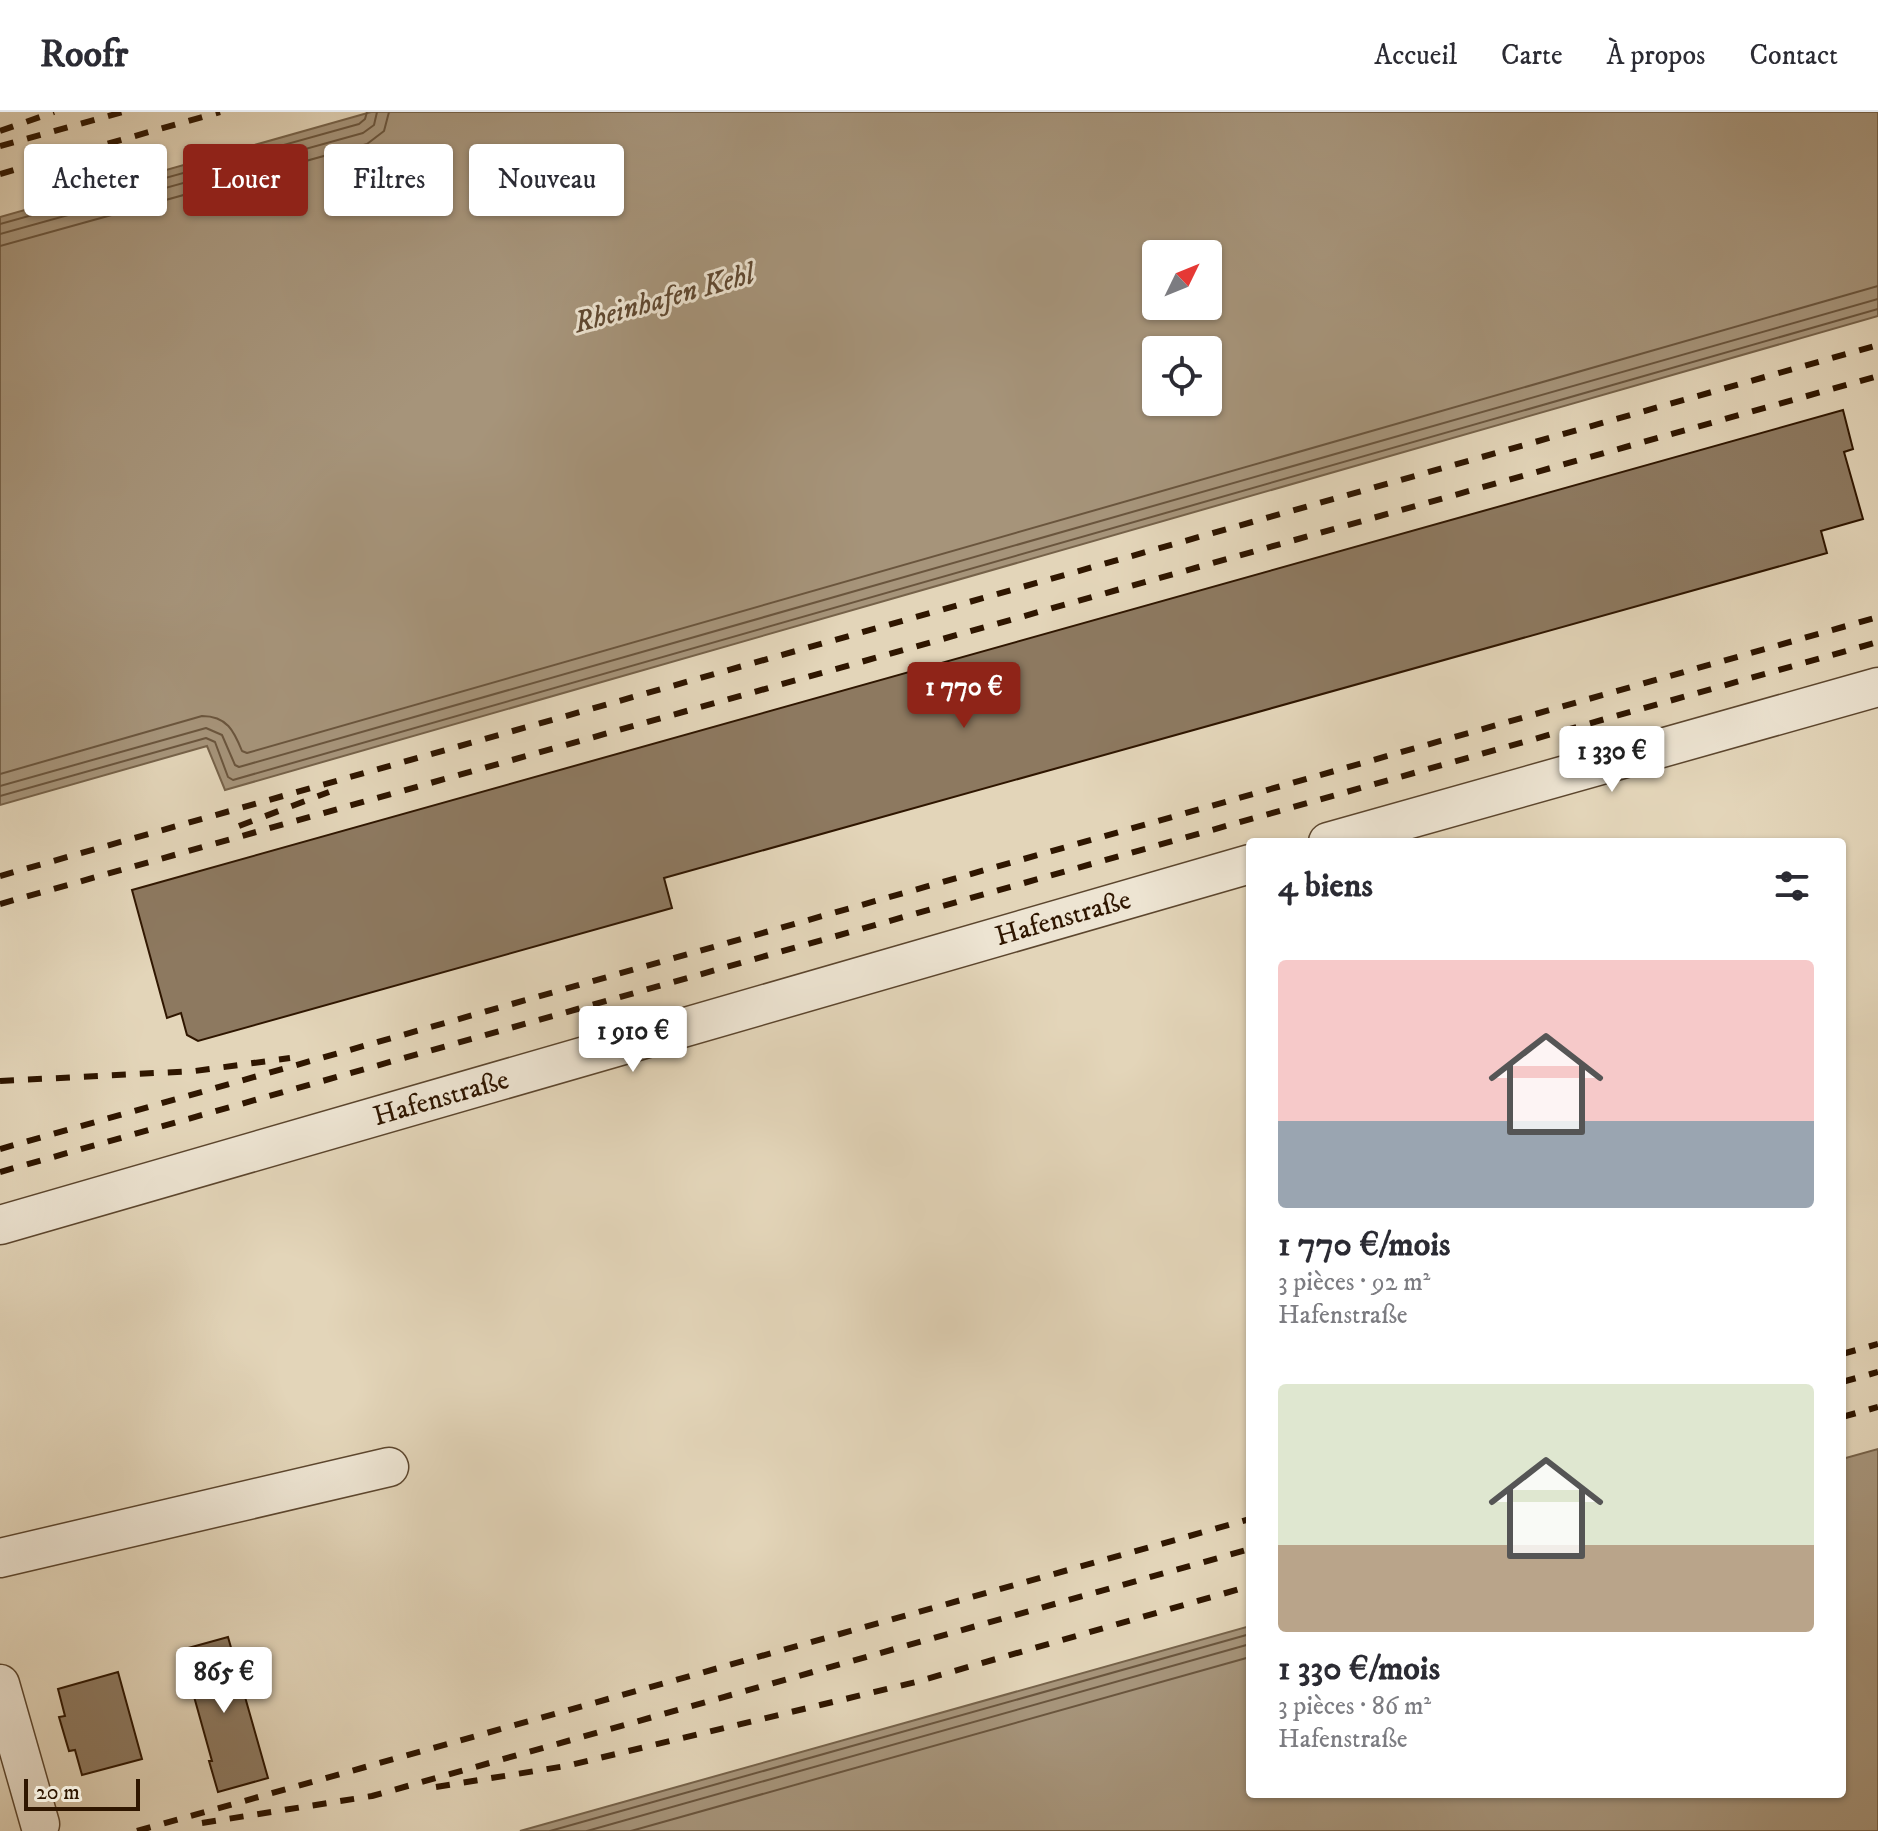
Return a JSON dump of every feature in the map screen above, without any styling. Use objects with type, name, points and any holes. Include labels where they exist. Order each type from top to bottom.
[{"type":"street","points":[[1342,838],[1878,687]]},
{"type":"street","name":"Hafenstraße","points":[[0,1225],[1246,865]]},
{"type":"street","points":[[0,1558],[389,1467]]},
{"type":"street","points":[[0,1684],[40,1824]]},
{"type":"water","name":"Rheinhafen Kehl","points":[[371,112],[1878,112],[1878,316],[225,790],[207,746],[0,805],[0,217],[24,210],[24,216],[167,216],[167,170],[183,165],[183,216],[308,216],[308,144],[258,144]]},
{"type":"water","points":[[1878,1449],[1878,1831],[520,1831],[1246,1627],[1246,1798],[1846,1798],[1846,1458]]},
{"type":"building","points":[[1843,410],[1853,449],[1844,452],[1863,519],[1821,531],[1827,553],[664,878],[672,908],[198,1041],[187,1035],[181,1013],[167,1018],[132,890]]},
{"type":"building","points":[[228,1637],[268,1778],[218,1792],[181,1650]]},
{"type":"building","points":[[118,1672],[142,1759],[82,1775],[75,1750],[69,1751],[59,1717],[65,1716],[58,1689]]},
{"type":"railway","points":[[0,131],[54,112]]},
{"type":"railway","points":[[0,146],[123,112]]},
{"type":"railway","points":[[0,174],[220,112]]},
{"type":"railway","points":[[0,876],[1878,345]]},
{"type":"railway","points":[[0,904],[1878,376]]},
{"type":"railway","points":[[0,1149],[1878,617]]},
{"type":"railway","points":[[0,1172],[1878,642]]},
{"type":"railway","points":[[239,826],[329,792]]},
{"type":"railway","points":[[0,1081],[195,1071],[290,1058]]},
{"type":"railway","points":[[1846,1353],[1878,1344]]},
{"type":"railway","points":[[1846,1381],[1878,1372]]},
{"type":"railway","points":[[1846,1416],[1878,1407]]},
{"type":"railway","points":[[137,1831],[1246,1520]]},
{"type":"railway","points":[[202,1823],[372,1796],[1246,1550]]},
{"type":"railway","points":[[436,1787],[566,1766],[916,1682],[1246,1587]]}]
